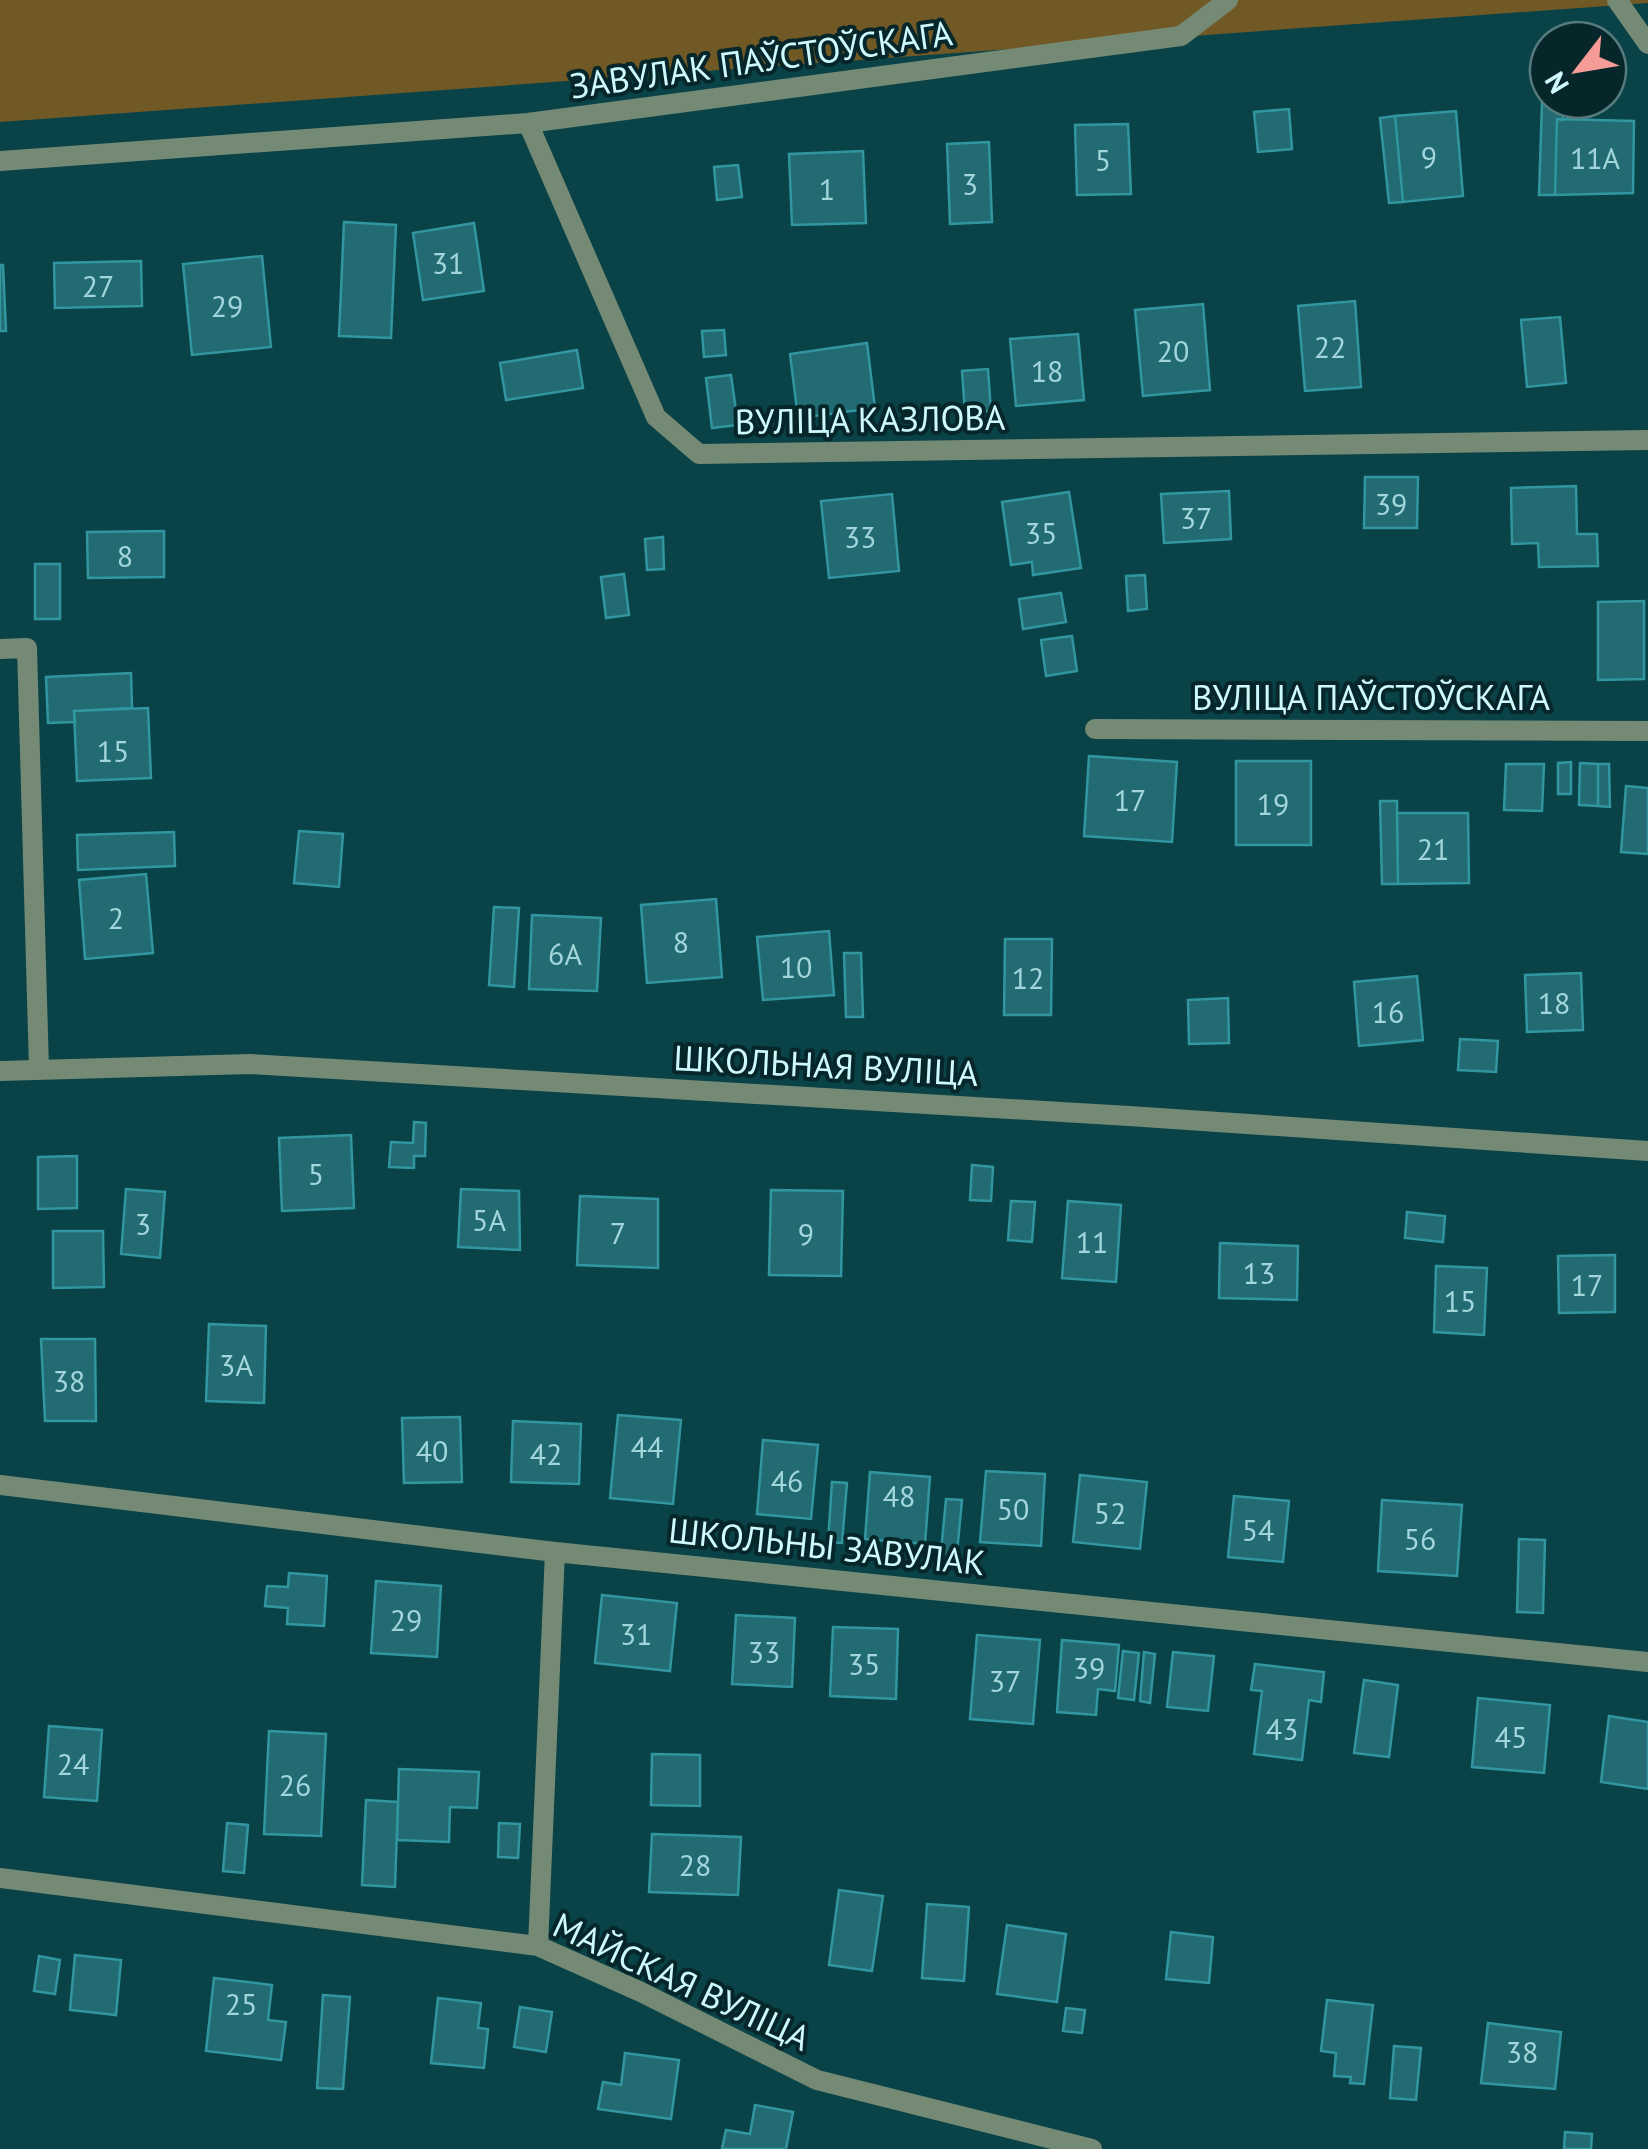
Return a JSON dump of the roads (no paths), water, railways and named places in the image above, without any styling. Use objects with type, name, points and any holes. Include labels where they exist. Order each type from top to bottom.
[{"type":"street","name":"ЗАВУЛАК ПАЎСТОЎСКАГА","points":[[528,123],[1181,36],[1228,0]]},
{"type":"street","points":[[1618,0],[1648,44]]},
{"type":"street","points":[[0,161],[528,123]]},
{"type":"street","name":"ВУЛІЦА КАЗЛОВА","points":[[528,123],[656,417],[698,454],[1648,440]]},
{"type":"street","points":[[0,649],[27,648],[39,1069]]},
{"type":"street","name":"ВУЛІЦА ПАЎСТОЎСКАГА","points":[[1095,729],[1648,730]]},
{"type":"street","name":"ШКОЛЬНАЯ ВУЛІЦА","points":[[0,1071],[250,1064],[1110,1115],[1648,1152]]},
{"type":"street","name":"ШКОЛЬНЫ ЗАВУЛАК","points":[[0,1485],[555,1552],[1648,1662]]},
{"type":"street","points":[[538,1946],[555,1552]]},
{"type":"street","name":"МАЙСКАЯ ВУЛІЦА","points":[[0,1878],[538,1946],[641,1992],[816,2080],[1092,2149]]}]
